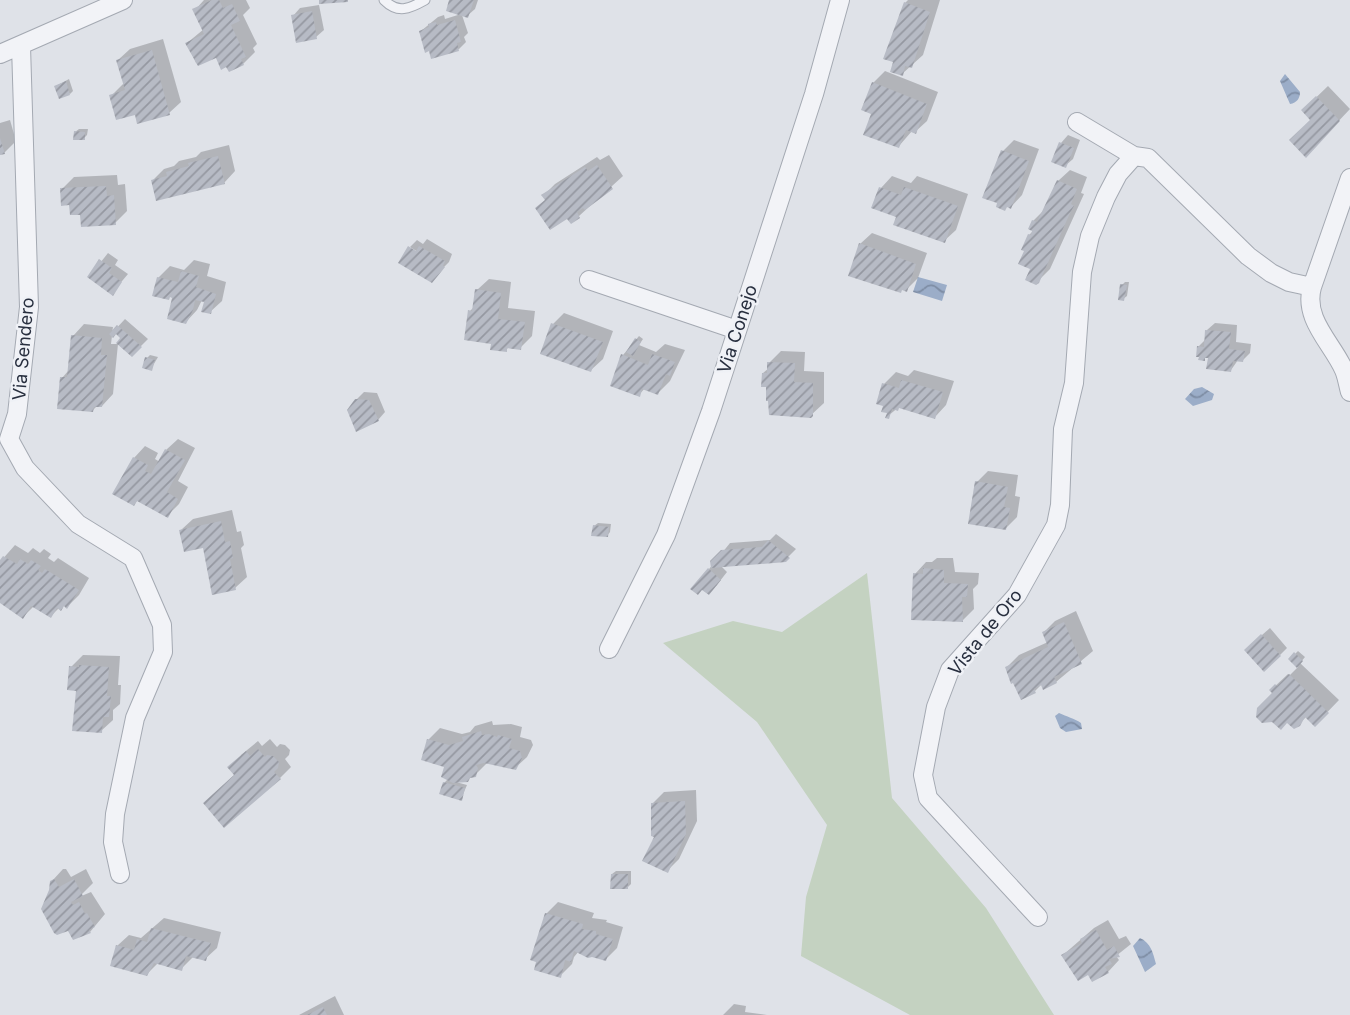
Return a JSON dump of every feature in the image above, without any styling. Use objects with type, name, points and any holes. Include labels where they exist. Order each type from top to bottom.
[{"type":"street","points":[[0,54],[123,0]]},
{"type":"street","name":"Via Conejo","points":[[609,649],[666,535],[814,94],[840,0]]},
{"type":"street","name":"Via Sendero","points":[[21,46],[29,307],[17,414],[4,447],[78,524],[133,558],[162,625],[163,652],[135,718],[115,814],[113,842],[120,874]]},
{"type":"street","points":[[1077,122],[1134,156],[1148,158],[1248,256],[1289,282],[1312,287]]},
{"type":"street","name":"Vista de Oro","points":[[1038,917],[929,798],[923,775],[936,707],[950,670],[1017,595],[1055,525],[1060,505],[1063,429],[1074,383],[1082,272],[1090,236],[1106,197],[1118,174],[1134,156]]},
{"type":"street","points":[[1350,178],[1311,292],[1313,319],[1344,370],[1350,393]]},
{"type":"street","points":[[589,280],[737,330]]},
{"type":"lane","points":[[384,0],[391,8],[406,10],[425,0]]},
{"type":"green space","points":[[867,573],[892,798],[986,908],[1054,1015],[910,1015],[801,956],[806,897],[827,825],[757,722],[663,643],[733,621],[782,632]]},
{"type":"water","points":[[1285,74],[1300,92],[1295,103],[1290,104],[1280,81]]},
{"type":"water","points":[[918,277],[947,285],[942,301],[913,292]]},
{"type":"water","points":[[1202,387],[1214,394],[1212,400],[1193,406],[1185,399],[1194,389]]},
{"type":"water","points":[[1059,713],[1081,723],[1082,729],[1066,732],[1060,728],[1055,716]]},
{"type":"water","points":[[1140,938],[1153,952],[1156,964],[1145,972],[1133,946]]},
{"type":"building","points":[[212,0],[219,0],[223,8],[232,4],[240,21],[231,25],[246,57],[241,59],[244,65],[229,72],[226,67],[221,70],[216,58],[198,66],[185,43],[204,34],[192,9]]},
{"type":"building","points":[[319,0],[348,0],[348,2],[319,4]]},
{"type":"building","points":[[449,0],[474,0],[468,18],[446,11]]},
{"type":"building","points":[[904,2],[930,12],[912,68],[905,66],[903,76],[890,72],[893,62],[883,59]]},
{"type":"building","points":[[312,11],[317,39],[296,43],[291,15]]},
{"type":"building","points":[[455,20],[461,42],[457,43],[459,51],[431,59],[429,51],[425,53],[419,31],[429,27],[428,24],[436,22],[437,25]]},
{"type":"building","points":[[152,50],[170,115],[137,124],[135,115],[116,120],[109,95],[125,90],[116,60]]},
{"type":"building","points":[[66,81],[70,95],[59,99],[54,86]]},
{"type":"building","points":[[872,82],[927,104],[916,134],[906,130],[899,148],[863,135],[871,114],[861,110]]},
{"type":"building","points":[[1316,96],[1340,121],[1306,158],[1289,140],[1310,120],[1301,110]]},
{"type":"building","points":[[74,131],[85,132],[85,140],[73,140]]},
{"type":"building","points":[[0,138],[5,154],[0,155]]},
{"type":"building","points":[[1059,142],[1074,148],[1066,168],[1051,162]]},
{"type":"building","points":[[1001,150],[1029,161],[1011,209],[1007,207],[1005,211],[996,207],[997,203],[982,198]]},
{"type":"building","points":[[218,156],[225,184],[156,201],[151,180],[167,176],[166,172],[189,166],[188,163]]},
{"type":"building","points":[[597,165],[613,189],[585,210],[583,208],[577,212],[580,218],[571,224],[567,219],[550,230],[535,208],[545,200],[541,195],[585,167],[588,171]]},
{"type":"building","points":[[1057,180],[1077,189],[1071,204],[1074,206],[1036,285],[1025,280],[1030,269],[1018,264],[1028,234],[1031,235],[1032,231],[1028,229],[1032,220],[1037,222]]},
{"type":"building","points":[[106,186],[107,196],[114,195],[116,225],[81,227],[80,215],[70,215],[69,205],[61,206],[60,188]]},
{"type":"building","points":[[879,187],[901,195],[904,187],[958,206],[945,243],[893,225],[896,217],[871,208]]},
{"type":"building","points":[[859,243],[916,264],[907,292],[902,290],[901,293],[848,276]]},
{"type":"building","points":[[408,246],[416,251],[419,246],[445,261],[445,267],[432,283],[398,263]]},
{"type":"building","points":[[99,259],[112,268],[109,273],[122,282],[113,296],[87,277]]},
{"type":"building","points":[[181,271],[199,276],[196,287],[216,294],[211,314],[201,312],[204,302],[195,300],[186,324],[167,319],[172,298],[169,300],[152,296],[157,277],[178,282]]},
{"type":"building","points":[[1120,284],[1127,285],[1124,301],[1118,300]]},
{"type":"building","points":[[475,289],[501,293],[498,319],[525,322],[521,350],[490,350],[491,344],[464,340],[468,310],[472,311]]},
{"type":"building","points":[[551,323],[603,342],[591,372],[540,354]]},
{"type":"building","points":[[117,325],[142,347],[132,357],[116,343],[120,338],[116,334],[113,338],[109,334]]},
{"type":"building","points":[[1205,330],[1231,332],[1229,349],[1245,351],[1243,362],[1233,361],[1231,372],[1206,369],[1208,358],[1205,358],[1205,361],[1196,357],[1197,346],[1204,347]]},
{"type":"building","points":[[71,335],[102,338],[101,355],[107,355],[102,407],[94,407],[93,412],[57,409],[60,377],[67,377]]},
{"type":"building","points":[[635,338],[641,342],[633,356],[626,352]]},
{"type":"building","points":[[621,354],[648,365],[652,354],[675,362],[670,376],[666,374],[658,395],[642,389],[640,397],[610,386]]},
{"type":"building","points":[[145,357],[155,360],[152,371],[142,368]]},
{"type":"building","points":[[767,362],[795,363],[794,382],[813,383],[811,418],[769,415],[766,387],[761,387],[762,373],[767,373]]},
{"type":"building","points":[[901,380],[943,392],[935,419],[899,408],[898,411],[892,409],[889,419],[885,418],[887,413],[881,412],[883,406],[876,404],[882,383],[899,388]]},
{"type":"building","points":[[355,399],[369,400],[379,421],[356,432],[347,410]]},
{"type":"building","points":[[165,449],[185,460],[167,492],[178,499],[168,518],[137,501],[134,506],[112,494],[133,457],[148,465],[145,471],[151,474]]},
{"type":"building","points":[[975,481],[1008,487],[1004,507],[1010,508],[1006,530],[968,524]]},
{"type":"building","points":[[221,521],[225,542],[230,541],[233,558],[230,559],[236,590],[212,595],[203,548],[184,552],[179,530]]},
{"type":"building","points":[[593,525],[609,527],[608,537],[591,536]]},
{"type":"building","points":[[768,540],[790,558],[786,562],[711,568],[710,561],[721,550],[762,547]]},
{"type":"building","points":[[3,556],[17,564],[20,559],[28,564],[31,560],[41,566],[38,570],[42,573],[45,569],[79,590],[67,609],[64,606],[61,611],[57,608],[51,618],[31,606],[23,619],[0,603],[0,560]]},
{"type":"building","points":[[708,568],[721,580],[709,595],[702,590],[698,595],[690,589]]},
{"type":"building","points":[[923,568],[944,570],[944,583],[968,584],[967,597],[962,597],[963,622],[911,620],[913,573],[923,574]]},
{"type":"building","points":[[1064,622],[1082,664],[1054,677],[1057,683],[1043,690],[1041,685],[1034,689],[1036,693],[1021,700],[1005,667],[1048,647],[1042,632]]},
{"type":"building","points":[[1261,634],[1281,656],[1264,672],[1244,650]]},
{"type":"building","points":[[1294,652],[1303,661],[1297,668],[1288,659]]},
{"type":"building","points":[[69,666],[109,667],[109,717],[103,717],[102,733],[72,731],[76,691],[67,690]]},
{"type":"building","points":[[1289,674],[1329,713],[1315,727],[1305,717],[1300,726],[1294,729],[1287,723],[1281,730],[1272,722],[1262,723],[1256,717],[1257,708],[1272,693],[1269,690]]},
{"type":"building","points":[[481,731],[482,735],[498,735],[512,739],[509,748],[520,751],[522,758],[516,770],[484,763],[476,765],[476,777],[470,778],[468,782],[453,783],[441,777],[444,767],[421,760],[427,739],[449,745],[463,741],[462,737]]},
{"type":"building","points":[[258,749],[265,757],[273,756],[279,762],[274,772],[281,779],[224,828],[203,803],[234,775],[227,767],[246,751],[250,756]]},
{"type":"building","points":[[443,782],[465,788],[462,801],[439,794]]},
{"type":"building","points":[[685,801],[686,834],[668,873],[642,861],[654,837],[651,836],[651,803]]},
{"type":"building","points":[[611,874],[628,874],[628,889],[610,889]]},
{"type":"building","points":[[54,879],[59,887],[74,879],[83,896],[71,902],[73,905],[79,902],[85,914],[87,913],[95,927],[89,930],[91,933],[73,940],[68,931],[57,935],[54,933],[41,909],[50,881]]},
{"type":"building","points":[[545,913],[583,924],[582,929],[596,931],[596,934],[613,939],[606,961],[588,958],[574,951],[571,962],[565,960],[561,978],[534,970],[536,962],[530,960]]},
{"type":"building","points":[[151,928],[211,943],[206,961],[186,956],[182,971],[154,963],[147,976],[110,966],[116,945],[134,950],[137,939],[147,942]]},
{"type":"building","points":[[1096,930],[1107,950],[1114,946],[1120,957],[1109,959],[1112,964],[1105,967],[1109,973],[1092,982],[1088,975],[1078,981],[1061,955],[1082,943],[1080,939]]},
{"type":"building","points":[[323,1007],[327,1015],[307,1015]]}]
